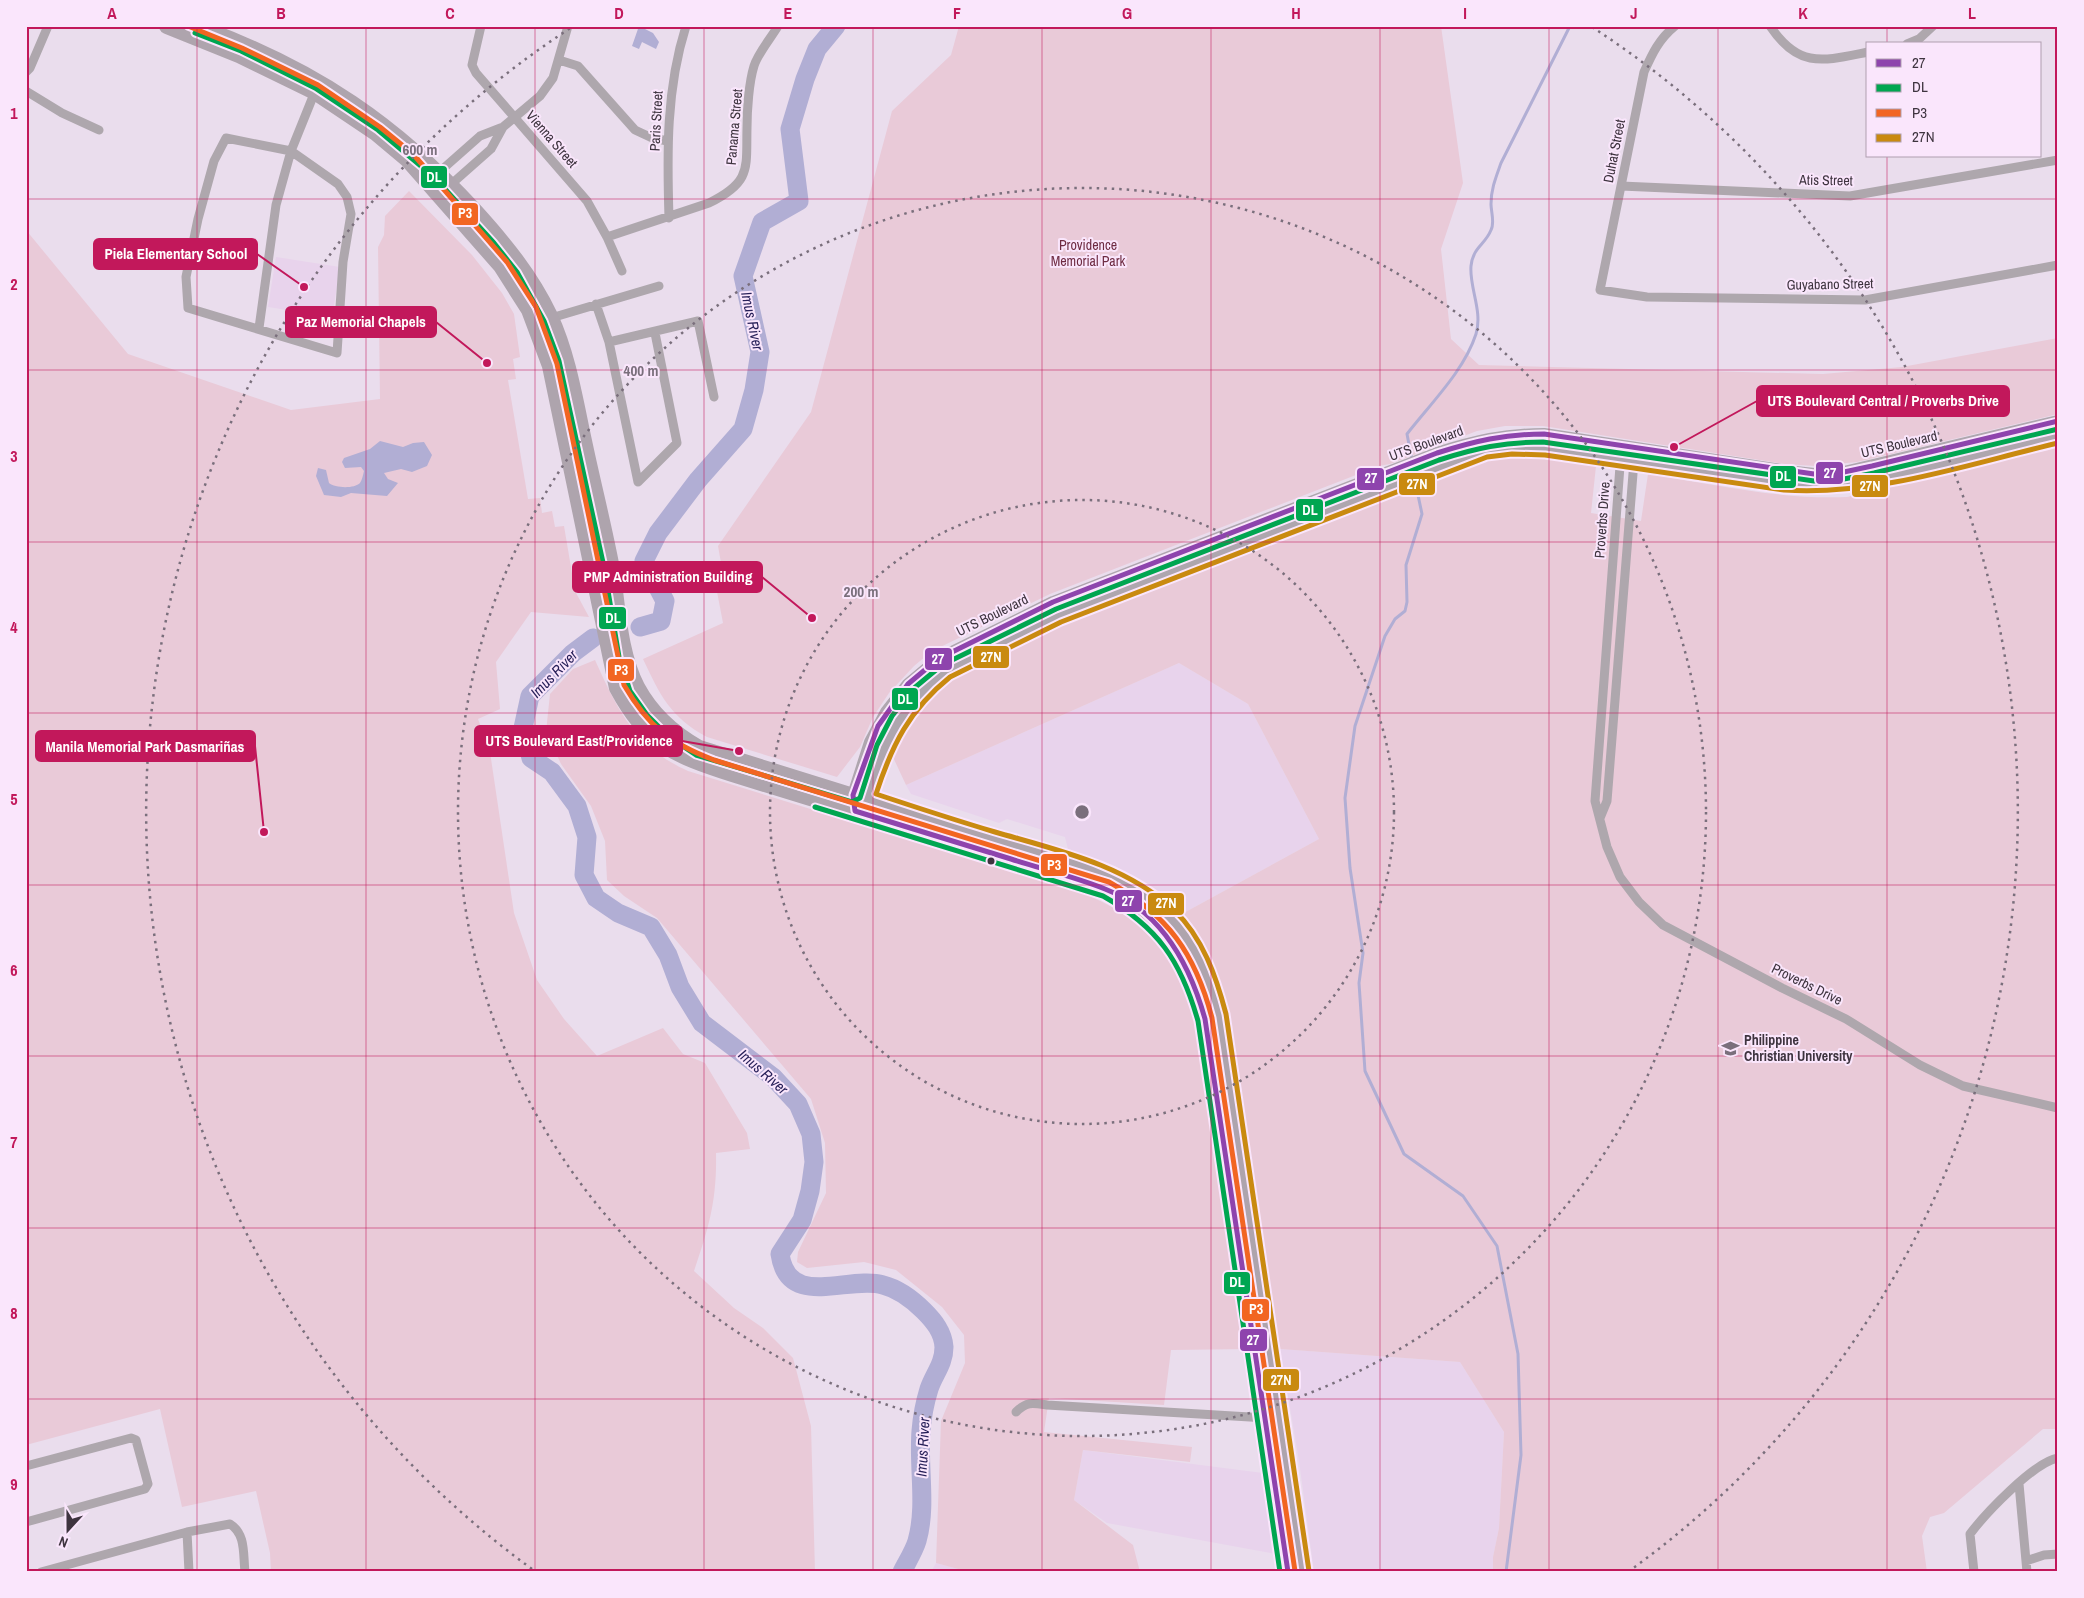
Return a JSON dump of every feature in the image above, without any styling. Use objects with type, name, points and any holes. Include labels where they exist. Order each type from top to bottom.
[{"type":"highway","points":[[167,26],[208,32],[274,58],[317,86],[383,124],[445,190],[500,238],[523,268],[551,318],[566,359],[611,566],[611,614],[618,656],[653,710],[686,741],[699,748],[858,801],[1106,889],[1142,910],[1176,947],[1192,979],[1205,1019],[1272,1419],[1302,1572]]},
{"type":"highway","points":[[445,190],[519,292],[537,327],[550,366],[591,569],[611,614]]},
{"type":"highway","points":[[1272,1419],[1288,1572]]},
{"type":"main road","name":"UTS Boulevard","points":[[858,801],[898,720],[918,694],[946,670],[1058,615],[1442,465],[1485,450],[1512,446],[1546,448],[1624,454],[1814,474],[1844,472],[2058,421]]},
{"type":"main road","name":"UTS Boulevard","points":[[858,801],[870,742],[886,712],[908,684],[938,659],[1053,602],[1437,453],[1481,439],[1511,434],[1544,434],[1624,454],[1634,461],[1785,483],[1845,484],[2058,435]]},
{"type":"street","points":[[26,72],[30,68],[48,26]]},
{"type":"street","name":"Vienna Street","points":[[481,26],[472,65],[481,80],[587,201],[607,237],[622,271]]},
{"type":"street","points":[[433,178],[480,136],[503,127],[540,96],[548,86],[559,60],[568,26]]},
{"type":"street","name":"Paris Street","points":[[669,218],[667,140],[673,74],[686,26]]},
{"type":"street","name":"Panama Street","points":[[607,237],[669,218],[722,197],[741,179],[748,158],[747,127],[754,65],[778,26]]},
{"type":"street","name":"Duhat Street","points":[[1600,290],[1644,72],[1654,48],[1665,34],[1675,26]]},
{"type":"street","points":[[1770,26],[1780,40],[1811,59],[1824,60],[1866,52]]},
{"type":"street","points":[[1913,42],[1919,40],[1933,26]]},
{"type":"street","points":[[559,60],[578,66],[635,130],[650,137],[667,140]]},
{"type":"street","points":[[259,328],[276,206],[291,151],[317,86]]},
{"type":"street","points":[[26,91],[62,113],[99,130]]},
{"type":"street","points":[[445,190],[491,149],[503,127]]},
{"type":"street","points":[[226,138],[291,151],[338,184],[347,197],[351,214],[343,262],[337,353],[259,328],[188,308],[186,277],[214,161],[226,138]]},
{"type":"street","name":"Atis Street","points":[[1621,186],[1850,196],[2058,160]]},
{"type":"street","name":"Guyabano Street","points":[[1600,290],[1647,297],[1865,300],[2058,264]]},
{"type":"street","points":[[551,318],[659,286]]},
{"type":"street","points":[[596,304],[609,342],[638,482],[677,443],[655,333]]},
{"type":"street","points":[[609,342],[655,333],[698,321],[714,397]]},
{"type":"street","name":"Proverbs Drive","points":[[1624,454],[1595,801],[1607,847],[1620,877],[1639,902],[1663,925],[1846,1019],[1920,1065],[1964,1086],[2058,1108]]},
{"type":"street","name":"Proverbs Drive","points":[[1600,818],[1608,801],[1634,461]]},
{"type":"street","points":[[1016,1412],[1025,1403],[1031,1402],[1047,1405],[1272,1419]]},
{"type":"street","points":[[26,1466],[131,1438],[136,1440],[148,1484],[145,1489],[26,1522]]},
{"type":"street","points":[[1974,1572],[1970,1534],[1988,1510],[2035,1470],[2058,1458]]},
{"type":"street","points":[[2019,1484],[2027,1572]]},
{"type":"street","points":[[41,1572],[187,1532],[230,1524],[239,1529],[242,1536],[245,1572]]},
{"type":"street","points":[[187,1532],[190,1572]]},
{"type":"street","points":[[2026,1560],[2044,1554],[2058,1554]]},
{"type":"shaded area","points":[[639,26],[653,33],[659,42],[656,49],[642,42],[639,49],[632,46]]},
{"type":"shaded area","points":[[276,257],[340,267],[332,317],[268,307]]},
{"type":"shaded area","points":[[380,441],[403,447],[413,443],[424,442],[432,455],[427,466],[412,472],[401,469],[384,473],[388,479],[398,483],[387,496],[351,493],[341,497],[324,495],[316,476],[318,468],[326,470],[329,483],[332,485],[344,487],[357,485],[361,482],[364,471],[361,467],[345,468],[342,462],[344,458],[370,449]]},
{"type":"shaded area","points":[[1179,663],[1248,704],[1319,839],[1180,915],[1155,892],[1134,877],[1115,866],[1068,849],[1065,837],[1007,819],[999,823],[911,794],[906,785]]},
{"type":"shaded area","points":[[1280,1349],[1460,1362],[1504,1432],[1499,1528],[1493,1557],[1493,1572],[1314,1572],[1299,1461]]},
{"type":"shaded area","points":[[1083,1450],[1263,1473],[1276,1554],[1107,1523],[1074,1500]]},
{"type":"shaded area","points":[[936,1563],[969,1572],[931,1572]]},
{"type":"green space","name":"Providence Memorial Park","points":[[959,26],[1441,26],[1463,183],[1441,249],[1451,339],[1479,365],[1823,374],[1902,367],[2058,338],[2058,414],[1857,462],[1815,466],[1785,464],[1543,426],[1505,426],[1477,431],[1390,464],[1379,466],[1050,594],[932,651],[914,666],[889,693],[873,717],[860,747],[837,777],[707,737],[675,713],[655,684],[643,659],[723,623],[714,576],[723,574],[718,546],[811,412],[892,111],[951,55]]},
{"type":"green space","points":[[409,191],[472,255],[502,293],[514,314],[520,357],[513,359],[516,379],[508,380],[528,499],[540,498],[542,513],[552,511],[555,527],[564,526],[575,591],[589,617],[531,612],[496,662],[500,709],[478,719],[490,752],[514,913],[537,980],[564,1019],[597,1056],[663,1028],[683,1054],[705,1063],[747,1133],[750,1149],[716,1153],[715,1185],[711,1213],[694,1271],[734,1308],[763,1328],[793,1358],[811,1426],[815,1572],[271,1572],[270,1553],[256,1491],[182,1507],[160,1409],[26,1445],[26,230],[128,354],[291,410],[380,399],[378,247],[384,235],[385,216]]},
{"type":"green space","name":"Philippine Christian University","points":[[2058,446],[2058,1429],[2043,1429],[1944,1513],[1930,1517],[1922,1536],[1927,1572],[1493,1572],[1493,1557],[1499,1528],[1504,1432],[1460,1362],[1280,1349],[1229,1015],[1216,974],[1180,915],[1319,839],[1248,704],[1179,663],[906,785],[892,755],[902,734],[916,712],[936,690],[974,665],[1061,624],[1374,499],[1402,492],[1446,473],[1461,471],[1482,462],[1528,458],[1596,466],[1591,513],[1641,521],[1648,474],[1772,494],[1847,497]]},
{"type":"green space","points":[[595,660],[630,726],[654,751],[688,771],[1085,894],[1127,916],[1157,943],[1169,959],[1179,978],[1195,1022],[1251,1349],[1171,1350],[1164,1405],[1049,1398],[1044,1432],[1192,1447],[1190,1462],[1083,1450],[1074,1500],[1133,1545],[1140,1572],[969,1572],[936,1563],[941,1421],[965,1363],[964,1335],[942,1307],[896,1270],[864,1262],[807,1268],[797,1262],[798,1252],[826,1193],[825,1143],[811,1099],[657,918],[624,896],[607,880],[605,841],[591,806],[561,764],[546,732],[550,694],[573,669]]},
{"type":"waterway","name":"Imus River","points":[[640,627],[661,621],[665,601],[644,561],[658,533],[698,480],[743,429],[754,390],[760,352],[743,276],[762,222],[799,201],[790,129],[805,79],[817,49],[836,26]]},
{"type":"waterway","points":[[1412,460],[1407,434],[1464,361],[1476,334],[1478,317],[1471,266],[1474,254],[1492,227],[1492,193],[1501,163],[1570,26]]},
{"type":"waterway","points":[[1415,481],[1422,514],[1406,565],[1407,602],[1405,611],[1395,619],[1385,636],[1355,726],[1345,798],[1350,868],[1363,953],[1359,983],[1365,1071],[1404,1154],[1463,1196],[1497,1246],[1518,1354],[1521,1455],[1506,1572]]},
{"type":"waterway","name":"Imus River","points":[[593,638],[573,653],[530,696],[523,728],[531,758],[552,772],[577,806],[587,837],[584,875],[596,898],[618,913],[651,927],[668,955],[680,987],[702,1023],[773,1077],[798,1104],[811,1134],[814,1162],[810,1191],[802,1220],[780,1254],[785,1271],[795,1281],[807,1286],[821,1287],[869,1283],[895,1289],[920,1307],[928,1315],[942,1336],[944,1353],[929,1389],[921,1426],[922,1500],[920,1528],[916,1545],[902,1572]]},
{"type":"transit line","name":"P3","points":[[188,26],[242,48],[318,85],[380,127],[413,154],[507,262],[536,307],[557,364],[624,685],[651,722],[672,740],[714,760],[1109,882],[1148,908],[1176,938],[1197,974],[1212,1018],[1295,1571]]},
{"type":"transit line","name":"DL","points":[[195,33],[241,51],[315,88],[378,130],[434,177],[494,243],[517,272],[544,321],[559,361],[604,567],[619,657],[630,691],[647,715],[669,737],[696,755],[852,802],[860,798],[877,745],[892,716],[913,689],[942,665],[1056,609],[1439,460],[1478,449],[1543,442],[1814,481],[1844,479],[1874,473],[2058,429]]},
{"type":"transit line","name":"27","points":[[1288,1572],[1205,1019],[1199,999],[1182,960],[1157,926],[1142,911],[1125,899],[1105,889],[855,811],[853,795],[878,726],[908,684],[938,659],[1053,602],[1437,453],[1464,445],[1503,437],[1544,434],[1814,474],[1844,472],[1872,466],[2058,421]]},
{"type":"transit line","name":"27N","points":[[1309,1571],[1226,1014],[1213,972],[1201,945],[1174,910],[1155,894],[1113,870],[1066,853],[876,794],[896,744],[913,716],[923,702],[950,677],[1061,622],[1487,457],[1512,454],[1545,455],[1784,490],[1819,491],[1853,488],[1922,477],[2058,443]]},
{"type":"transit line","name":"DL","points":[[815,807],[1103,896],[1139,920],[1153,933],[1175,963],[1184,981],[1198,1021],[1280,1572]]},
{"type":"place","name":"Piela Elementary School","points":[[304,287]]},
{"type":"place","name":"Paz Memorial Chapels","points":[[487,363]]},
{"type":"place","name":"UTS Boulevard Central / Proverbs Drive","points":[[1674,447]]},
{"type":"place","name":"PMP Administration Building","points":[[812,618]]},
{"type":"place","name":"UTS Boulevard East/Providence","points":[[739,751]]},
{"type":"place","name":"Manila Memorial Park Dasmariñas","points":[[264,832]]},
{"type":"place","name":"Philippine Christian University","points":[[1730,1048]]}]
